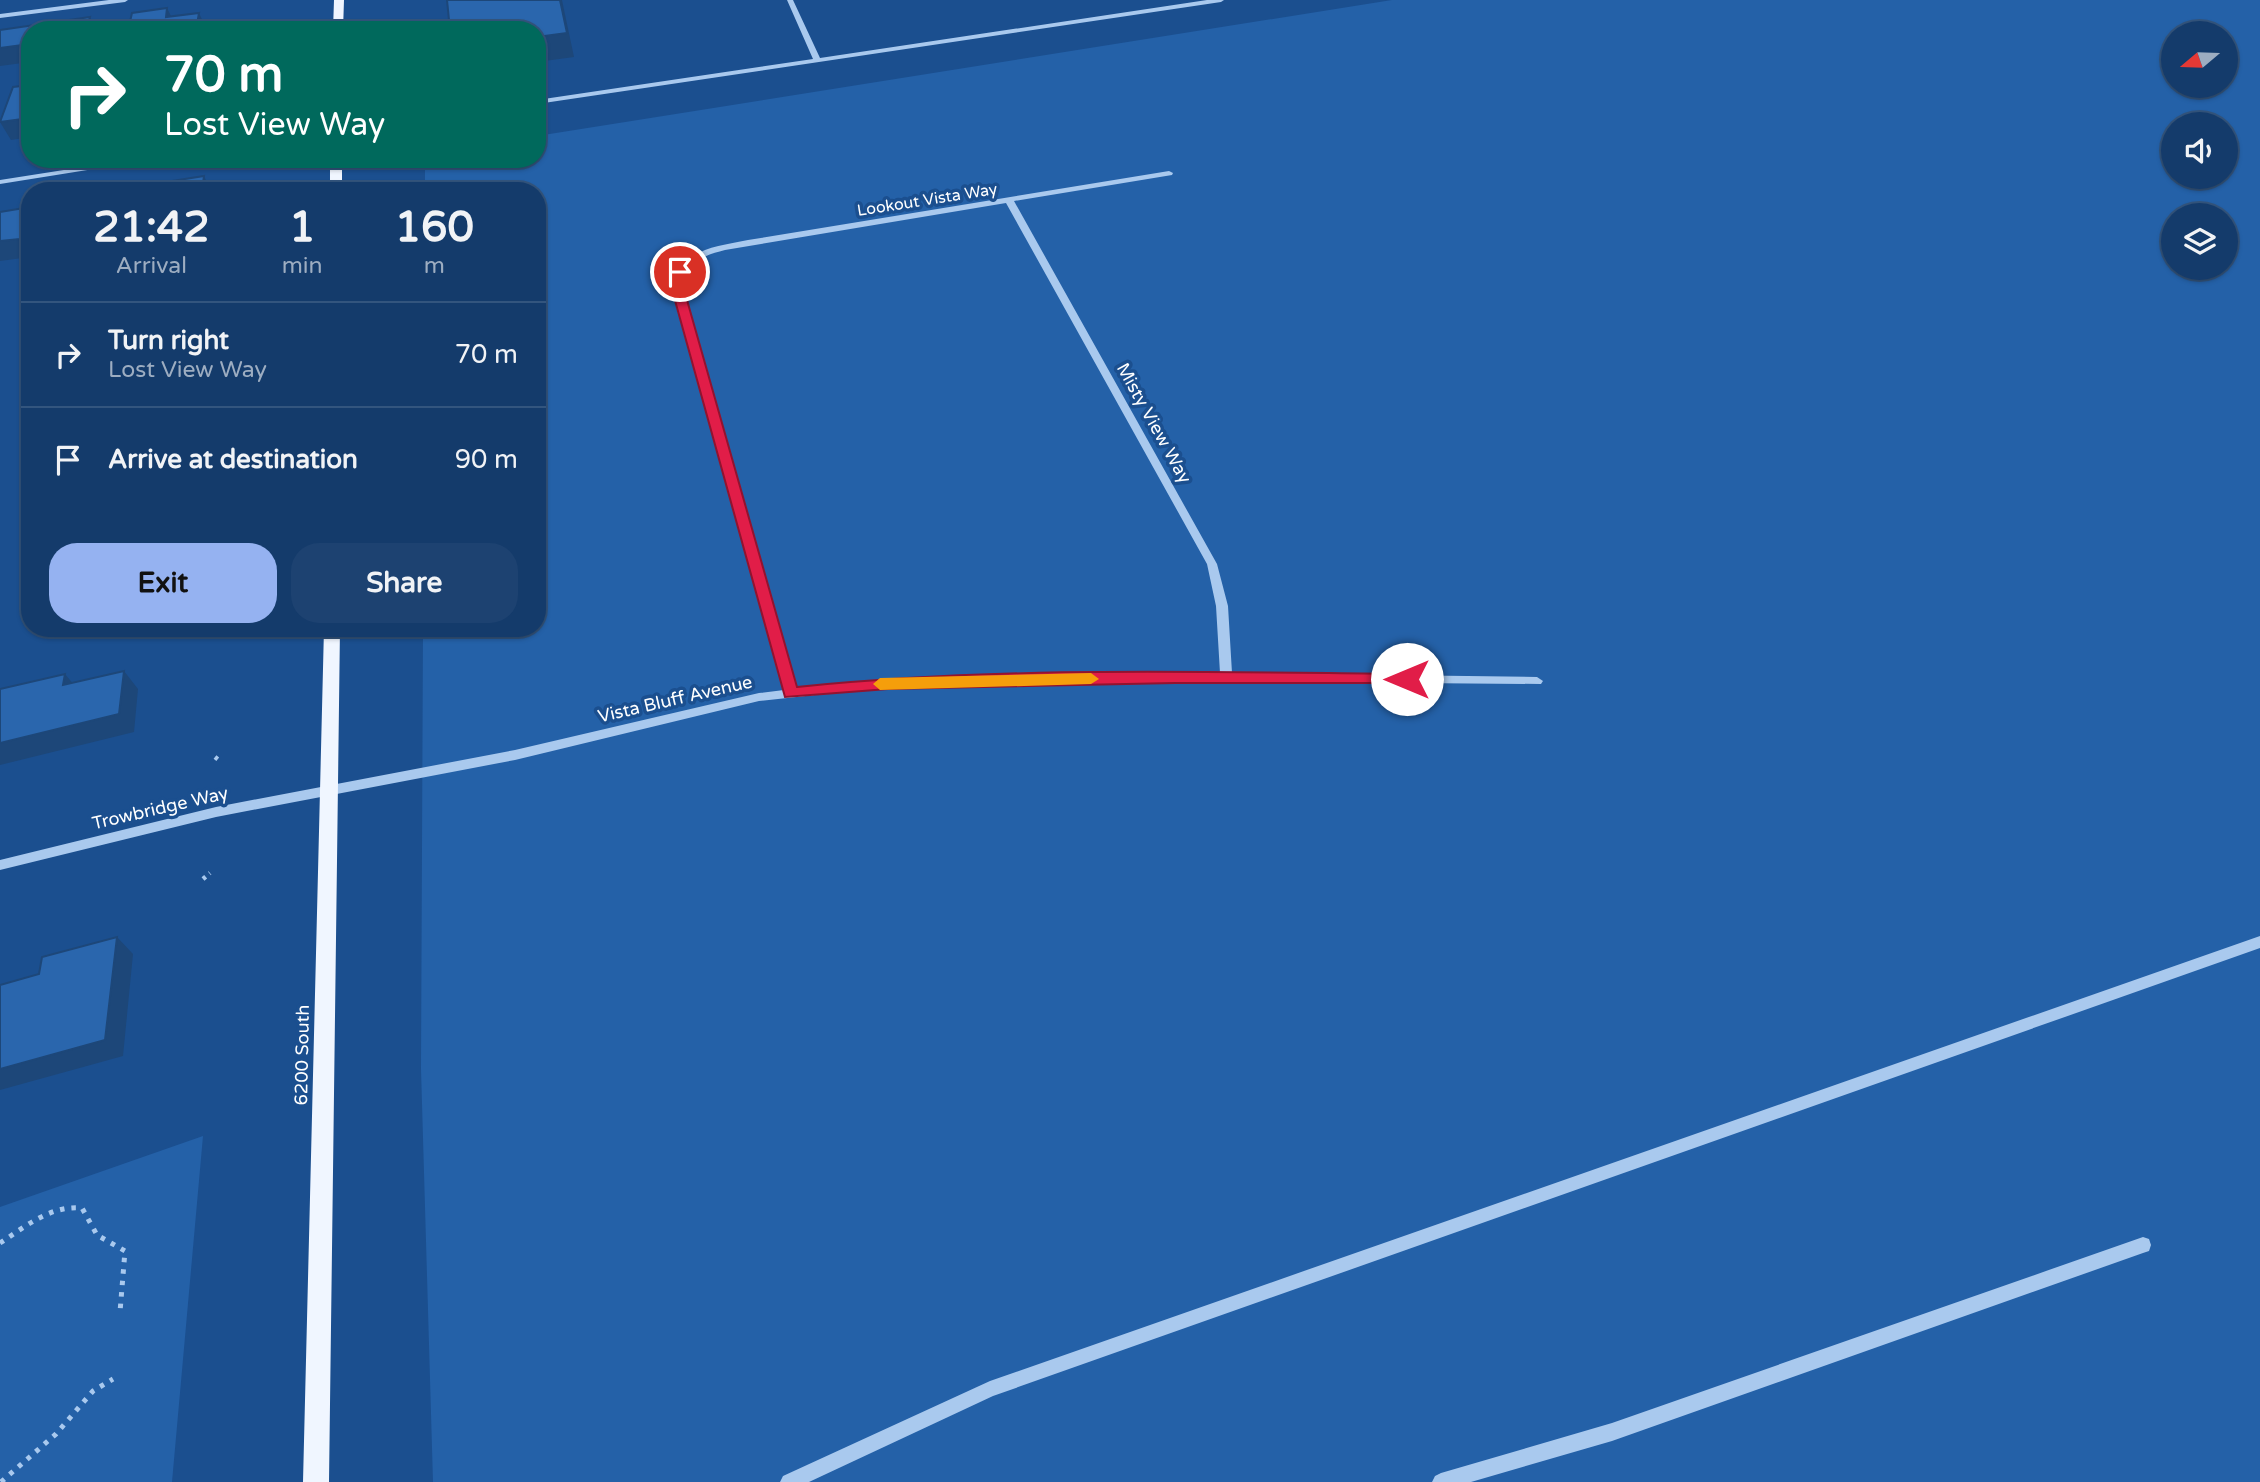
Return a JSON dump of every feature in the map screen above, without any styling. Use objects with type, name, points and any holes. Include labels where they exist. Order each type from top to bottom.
[{"type":"main road","points":[[338,21],[339,0]]},
{"type":"main road","name":"6200 South","points":[[316,1482],[332,637]]},
{"type":"street","points":[[0,16],[125,0]]},
{"type":"street","points":[[790,0],[817,60]]},
{"type":"street","points":[[546,101],[1221,0]]},
{"type":"street","points":[[0,182],[93,168]]},
{"type":"street","name":"Lookout Vista Way","points":[[791,693],[677,286],[680,272],[690,258],[748,243],[1170,173]]},
{"type":"street","name":"Misty View Way","points":[[1009,200],[1212,564],[1222,606],[1226,677]]},
{"type":"street","name":"Vista Bluff Avenue","points":[[330,792],[515,755],[759,697],[888,683],[1226,677],[1536,681]]},
{"type":"street","name":"Trowbridge Way","points":[[0,865],[216,812],[330,792]]},
{"type":"street","points":[[1441,1482],[1612,1432],[2143,1245]]},
{"type":"lane","points":[[789,1482],[990,1388],[2260,942]]},
{"type":"path","points":[[203,879],[210,873]]},
{"type":"path","points":[[0,1243],[41,1216],[73,1206],[82,1209],[97,1235],[125,1251],[120,1312]]},
{"type":"path","points":[[1,1482],[56,1434],[93,1391],[113,1379]]},
{"type":"shaded area","points":[[1392,0],[2260,0],[2260,1482],[433,1482],[421,1069],[423,637],[546,637],[546,182],[425,182],[425,168],[546,168],[546,135]]},
{"type":"shaded area","points":[[203,1136],[172,1482],[0,1482],[0,1207]]},
{"type":"building","points":[[447,0],[560,0],[567,33],[546,36],[546,21],[449,21]]},
{"type":"building","points":[[167,8],[166,17],[199,13],[198,21],[130,21],[132,13]]},
{"type":"building","points":[[90,17],[89,21],[62,21]]},
{"type":"building","points":[[21,27],[21,45],[0,48],[0,30]]},
{"type":"building","points":[[21,86],[21,119],[0,122],[13,87]]},
{"type":"building","points":[[204,176],[203,182],[166,182]]},
{"type":"building","points":[[21,208],[20,239],[0,241],[0,212]]},
{"type":"building","points":[[124,671],[119,714],[0,743],[0,689],[65,674],[63,685]]},
{"type":"building","points":[[117,937],[105,1040],[0,1069],[0,985],[39,974],[42,957]]},
{"type":"slow traffic","points":[[880,684],[1091,679]]},
{"type":"route","points":[[680,272],[677,286],[791,693],[888,683],[1175,677],[1407,679]]}]
